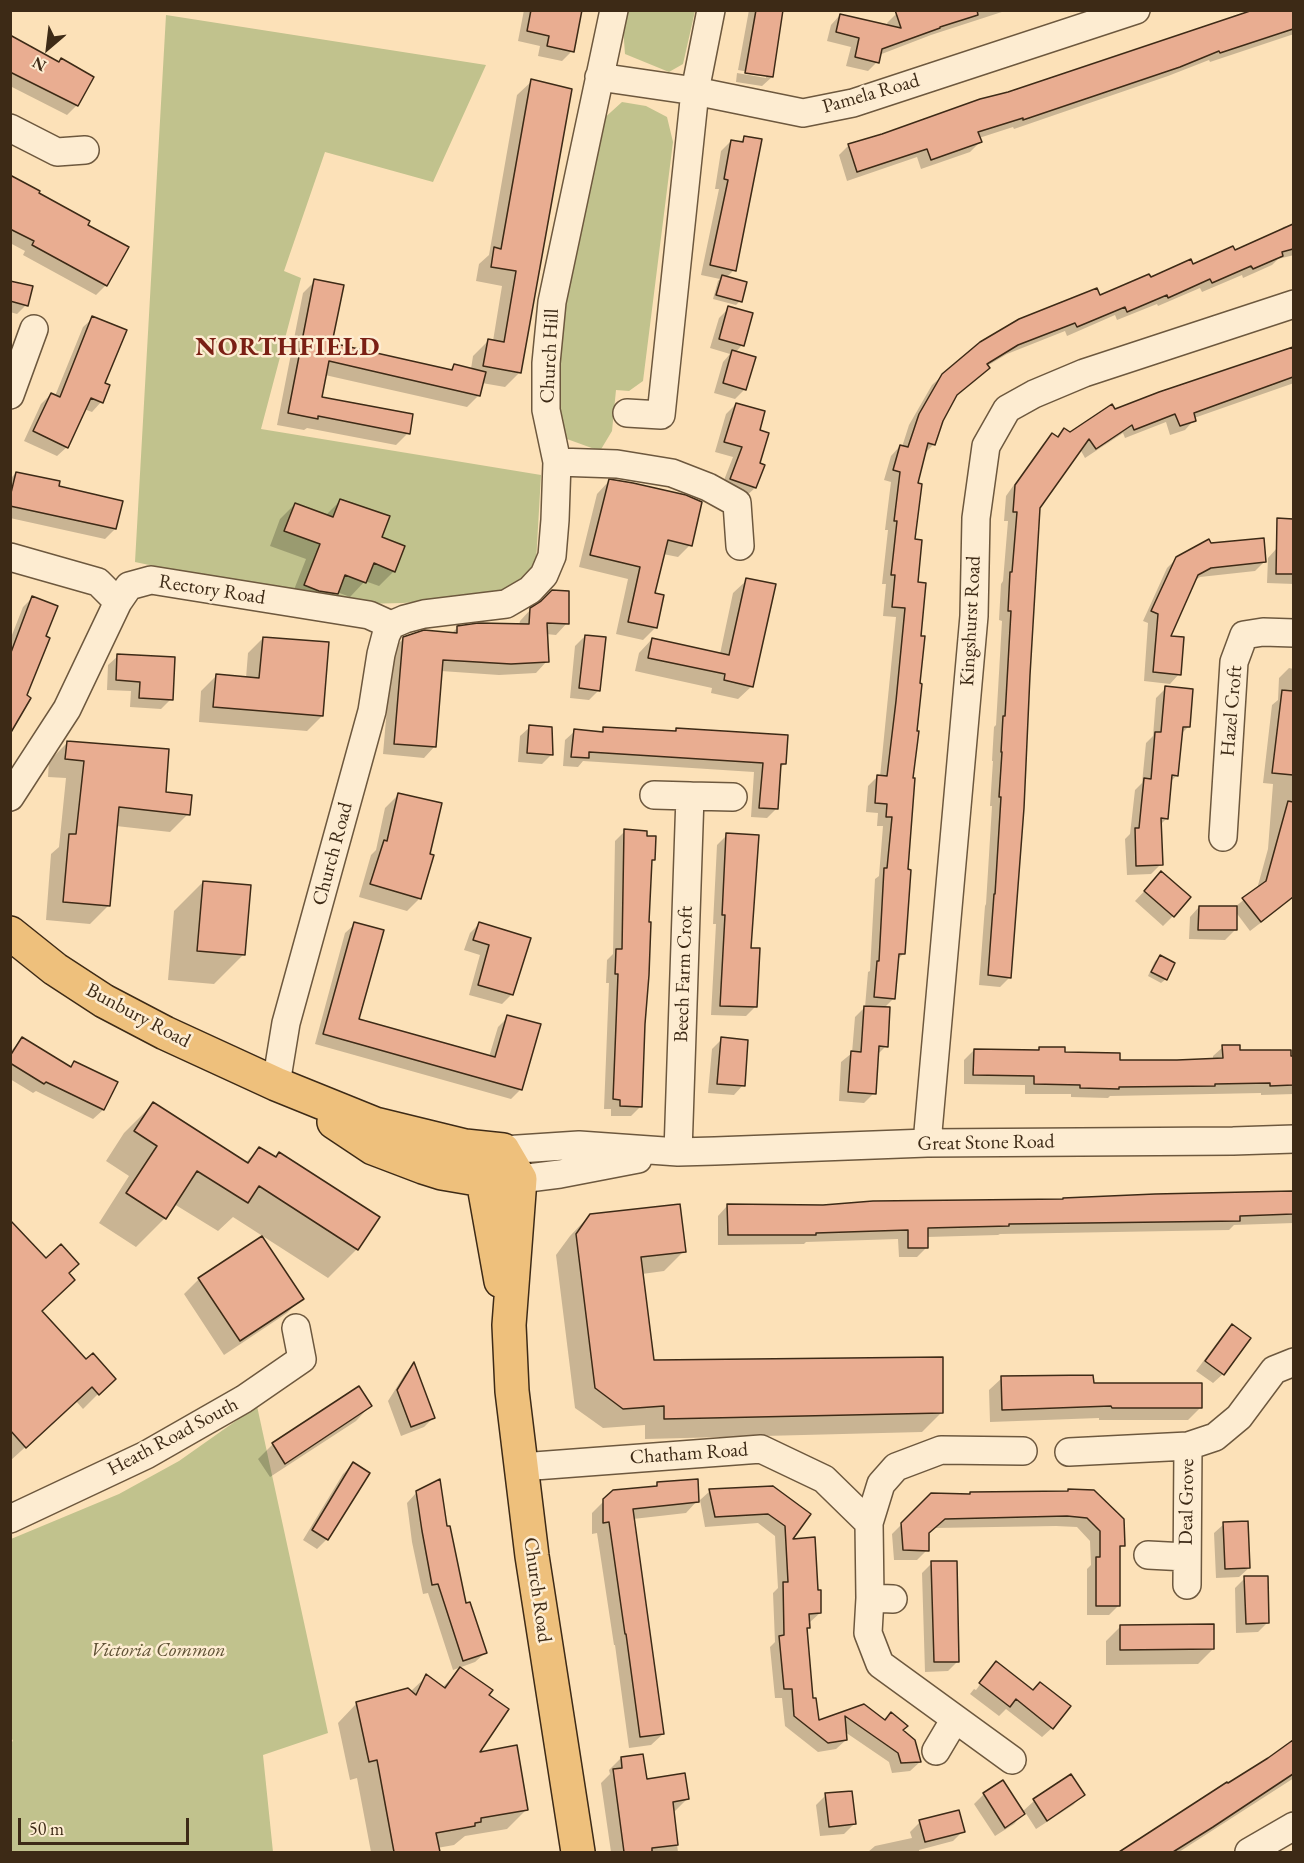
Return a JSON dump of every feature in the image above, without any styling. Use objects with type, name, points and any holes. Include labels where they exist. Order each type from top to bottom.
[{"type":"main road","name":"Bunbury Road","points":[[10,933],[55,969],[104,1001],[165,1033],[276,1084]]},
{"type":"main road","points":[[276,1084],[375,1125],[465,1146],[502,1150]]},
{"type":"main road","points":[[276,1084],[373,1148],[442,1173],[483,1180],[520,1179]]},
{"type":"main road","points":[[502,1150],[520,1179]]},
{"type":"main road","points":[[483,1180],[502,1150]]},
{"type":"main road","name":"Church Road","points":[[520,1179],[509,1325],[512,1391],[541,1622],[578,1852]]},
{"type":"main road","name":"Church Road","points":[[483,1180],[509,1325]]},
{"type":"street","name":"Church Hill","points":[[391,625],[424,614],[507,604],[530,590],[544,574],[552,556],[557,462],[546,410],[546,363],[552,302],[614,10]]},
{"type":"street","points":[[627,413],[660,415],[696,91],[711,10]]},
{"type":"street","name":"Pamela Road","points":[[599,77],[696,91],[803,113],[853,102],[1136,10]]},
{"type":"street","points":[[10,128],[57,152],[85,150]]},
{"type":"street","name":"Kingshurst Road","points":[[927,1143],[974,616],[976,518],[986,446],[1007,409],[1034,394],[1084,373],[1293,304]]},
{"type":"street","points":[[10,395],[34,329]]},
{"type":"street","points":[[557,462],[617,464],[672,473],[708,487],[737,503],[740,546]]},
{"type":"street","points":[[10,557],[98,582],[118,602]]},
{"type":"street","name":"Rectory Road","points":[[10,797],[66,709],[118,602],[129,586],[151,580],[369,615],[391,625]]},
{"type":"street","name":"Church Road","points":[[276,1084],[286,1023],[372,711],[381,654],[391,625]]},
{"type":"street","name":"Hazel Croft","points":[[1223,837],[1234,662],[1244,635],[1263,632],[1293,633]]},
{"type":"street","points":[[654,795],[733,797]]},
{"type":"street","name":"Beech Farm Croft","points":[[678,1152],[690,796]]},
{"type":"street","name":"Great Stone Road","points":[[502,1150],[579,1145],[678,1152],[927,1143],[1221,1141],[1293,1138]]},
{"type":"street","name":"Great Stone Road","points":[[520,1179],[678,1152]]},
{"type":"street","name":"Heath Road South","points":[[10,1519],[146,1455],[244,1399],[302,1359],[296,1328]]},
{"type":"street","points":[[1069,1452],[1188,1446],[1215,1437],[1239,1417],[1274,1370],[1293,1362]]},
{"type":"street","name":"Deal Grove","points":[[1186,1585],[1188,1446]]},
{"type":"street","name":"Chatham Road","points":[[521,1467],[761,1449],[824,1479],[869,1523]]},
{"type":"street","points":[[1012,1760],[880,1664],[868,1633],[882,1598],[869,1523],[881,1484],[896,1467],[941,1450],[1023,1451]]},
{"type":"street","name":"Deal Grove","points":[[1149,1555],[1186,1557]]},
{"type":"street","points":[[936,1751],[955,1719]]},
{"type":"street","points":[[1249,1852],[1293,1826]]},
{"type":"green space","points":[[623,10],[695,11],[683,64],[669,72],[625,54]]},
{"type":"green space","points":[[166,15],[486,65],[433,182],[325,152],[284,271],[301,278],[261,429],[541,475],[536,562],[523,582],[497,595],[403,603],[360,604],[321,601],[135,562]]},
{"type":"green space","points":[[622,102],[646,106],[667,117],[673,142],[643,381],[629,391],[616,390],[612,431],[600,451],[567,439],[555,407],[560,312],[601,121]]},
{"type":"green space","name":"Victoria Common","points":[[257,1406],[328,1733],[263,1755],[273,1852],[11,1852],[10,1743],[13,1741],[10,1735],[11,1539],[119,1494],[179,1461]]},
{"type":"building","points":[[531,10],[582,10],[574,52],[547,46],[549,36],[527,31]]},
{"type":"building","points":[[756,10],[783,10],[773,77],[745,73]]},
{"type":"building","points":[[895,10],[977,10],[978,15],[882,49],[879,63],[855,57],[859,38],[836,32],[840,14],[901,28]]},
{"type":"building","points":[[1253,10],[1293,10],[1293,29],[1220,53],[1219,51],[1180,67],[1023,120],[1023,118],[978,132],[982,142],[931,160],[927,149],[857,172],[848,144]]},
{"type":"building","points":[[10,35],[59,62],[61,58],[94,77],[78,106],[10,72]]},
{"type":"building","points":[[531,79],[572,89],[521,373],[483,366],[488,339],[504,342],[516,271],[491,267],[494,247],[501,249]]},
{"type":"building","points":[[744,136],[762,139],[736,271],[710,265],[728,180],[724,179],[731,140],[743,142]]},
{"type":"building","points":[[10,175],[90,221],[88,225],[129,247],[107,286],[32,245],[34,241],[10,229]]},
{"type":"building","points":[[1293,224],[1293,249],[1282,252],[1283,256],[1253,269],[1251,266],[1212,283],[1210,279],[1168,298],[1167,295],[1127,312],[1125,307],[1077,327],[1075,323],[1018,345],[987,364],[990,368],[957,395],[943,421],[935,445],[928,443],[918,483],[922,484],[915,539],[922,540],[918,582],[926,583],[921,636],[925,636],[920,683],[922,684],[917,731],[919,731],[913,778],[915,778],[908,869],[911,870],[905,954],[899,954],[895,999],[874,997],[877,961],[879,961],[884,868],[887,868],[892,817],[886,817],[887,804],[875,803],[877,775],[887,776],[905,608],[892,607],[895,575],[891,575],[900,472],[893,470],[900,445],[908,447],[919,414],[942,374],[980,342],[1019,319],[1097,288],[1100,295],[1149,274],[1151,277],[1191,259],[1193,264],[1233,246],[1235,250]]},
{"type":"building","points":[[722,275],[747,282],[742,302],[716,295]]},
{"type":"building","points":[[314,279],[344,285],[332,343],[452,370],[454,364],[486,372],[480,396],[329,361],[322,397],[413,414],[410,434],[318,416],[318,419],[288,413]]},
{"type":"building","points":[[10,281],[33,286],[28,306],[10,301]]},
{"type":"building","points":[[728,306],[753,313],[744,346],[719,339]]},
{"type":"building","points":[[92,316],[127,330],[105,383],[110,385],[103,403],[91,398],[68,448],[33,431],[51,393],[60,397]]},
{"type":"building","points":[[1293,347],[1293,377],[1194,413],[1196,421],[1180,426],[1175,414],[1134,430],[1132,425],[1096,449],[1089,439],[1040,508],[1024,808],[1011,978],[988,975],[1001,797],[999,797],[1001,752],[1011,611],[1008,611],[1010,572],[1012,572],[1017,512],[1013,512],[1015,485],[1052,433],[1058,437],[1064,428],[1070,432],[1112,404],[1115,409]]},
{"type":"building","points":[[732,350],[756,357],[746,390],[723,383]]},
{"type":"building","points":[[736,403],[765,411],[760,430],[769,433],[760,463],[765,465],[756,488],[730,479],[742,447],[724,442]]},
{"type":"building","points":[[16,472],[60,481],[59,486],[123,501],[116,529],[10,506]]},
{"type":"building","points":[[609,479],[686,495],[702,502],[692,546],[668,540],[655,593],[664,595],[657,628],[628,622],[640,567],[590,555]]},
{"type":"building","points":[[340,499],[390,516],[382,537],[405,546],[395,572],[374,563],[366,583],[345,575],[338,594],[319,591],[304,585],[320,544],[284,531],[295,503],[333,517]]},
{"type":"building","points":[[1277,518],[1293,519],[1293,574],[1276,574]]},
{"type":"building","points":[[1264,538],[1266,562],[1211,568],[1198,575],[1171,636],[1184,637],[1181,675],[1153,672],[1158,614],[1151,611],[1176,557],[1209,539],[1211,543]]},
{"type":"building","points":[[746,578],[776,584],[753,687],[724,680],[725,674],[648,658],[652,638],[729,655]]},
{"type":"building","points":[[552,590],[569,591],[569,624],[547,623],[549,662],[511,664],[443,660],[436,747],[394,744],[403,637],[424,630],[457,633],[457,626],[478,623],[529,624],[530,608]]},
{"type":"building","points":[[32,596],[58,606],[46,636],[50,638],[27,695],[31,698],[10,734],[10,655]]},
{"type":"building","points":[[585,635],[606,637],[600,691],[579,688]]},
{"type":"building","points":[[263,637],[329,642],[323,716],[213,707],[216,674],[259,678]]},
{"type":"building","points":[[117,654],[175,657],[173,700],[139,698],[140,682],[116,680]]},
{"type":"building","points":[[1165,686],[1193,689],[1190,727],[1183,727],[1178,776],[1172,775],[1168,819],[1161,818],[1163,865],[1136,866],[1135,828],[1139,828],[1144,778],[1151,779],[1155,732],[1161,732]]},
{"type":"building","points":[[1282,690],[1293,691],[1293,775],[1272,773]]},
{"type":"building","points":[[529,725],[552,727],[553,755],[527,753]]},
{"type":"building","points":[[603,727],[676,731],[676,728],[788,735],[786,764],[781,764],[778,809],[759,808],[763,763],[589,752],[589,758],[571,757],[574,729],[603,732]]},
{"type":"building","points":[[67,741],[169,749],[166,792],[192,795],[190,815],[119,807],[110,906],[63,902],[69,834],[76,834],[84,761],[65,759]]},
{"type":"building","points":[[398,793],[442,803],[430,854],[434,855],[421,899],[370,884],[384,840],[387,841]]},
{"type":"building","points":[[1288,801],[1293,802],[1293,897],[1261,922],[1242,898],[1266,881]]},
{"type":"building","points":[[624,829],[647,831],[647,836],[656,836],[655,860],[652,860],[642,1107],[620,1106],[620,1100],[613,1099],[618,974],[615,974],[616,949],[622,949]]},
{"type":"building","points":[[726,833],[759,835],[751,948],[760,948],[757,1007],[720,1006],[725,915],[722,915]]},
{"type":"building","points":[[1161,871],[1191,897],[1174,917],[1144,891]]},
{"type":"building","points":[[203,881],[251,885],[245,955],[197,951]]},
{"type":"building","points":[[1199,906],[1237,906],[1237,930],[1198,930]]},
{"type":"building","points":[[354,922],[384,930],[359,1019],[495,1057],[507,1015],[541,1024],[522,1090],[323,1034]]},
{"type":"building","points":[[479,922],[531,938],[513,995],[478,985],[489,945],[473,940]]},
{"type":"building","points":[[1160,955],[1175,963],[1167,980],[1151,972]]},
{"type":"building","points":[[864,1006],[890,1007],[888,1047],[879,1046],[876,1094],[848,1092],[851,1051],[861,1052]]},
{"type":"building","points":[[22,1037],[71,1067],[74,1061],[118,1082],[104,1110],[46,1082],[44,1084],[10,1063],[10,1056]]},
{"type":"building","points":[[721,1037],[748,1040],[745,1086],[717,1084]]},
{"type":"building","points":[[1222,1045],[1240,1045],[1240,1050],[1291,1050],[1293,1085],[1270,1086],[1270,1083],[1119,1087],[1119,1089],[1080,1088],[1080,1085],[1034,1084],[1034,1076],[973,1075],[974,1049],[1039,1050],[1039,1047],[1065,1047],[1065,1052],[1120,1053],[1120,1060],[1177,1060],[1223,1058]]},
{"type":"building","points":[[153,1102],[248,1163],[259,1147],[276,1157],[279,1152],[380,1217],[358,1250],[259,1186],[248,1203],[197,1171],[166,1219],[126,1193],[157,1146],[134,1131]]},
{"type":"building","points":[[1293,1191],[1293,1214],[1240,1216],[1240,1221],[1009,1224],[1009,1226],[928,1228],[928,1248],[908,1248],[908,1230],[816,1233],[816,1235],[728,1235],[727,1204],[823,1205],[873,1201],[1063,1199]]},
{"type":"building","points":[[680,1204],[686,1252],[641,1257],[654,1360],[943,1357],[943,1413],[664,1419],[664,1406],[623,1409],[595,1388],[576,1234],[590,1214]]},
{"type":"building","points":[[10,1220],[46,1258],[61,1244],[79,1264],[69,1273],[75,1280],[42,1311],[86,1359],[93,1353],[116,1379],[99,1395],[92,1387],[26,1448],[10,1430]]},
{"type":"building","points":[[262,1236],[304,1299],[240,1341],[198,1278]]},
{"type":"building","points":[[1232,1324],[1251,1338],[1224,1375],[1205,1361]]},
{"type":"building","points":[[414,1362],[435,1418],[411,1427],[397,1390]]},
{"type":"building","points":[[1093,1375],[1094,1383],[1202,1383],[1202,1408],[1112,1408],[1111,1406],[1002,1410],[1001,1376]]},
{"type":"building","points":[[359,1386],[372,1406],[285,1464],[272,1443]]},
{"type":"building","points":[[353,1462],[370,1473],[328,1540],[312,1530]]},
{"type":"building","points":[[440,1479],[447,1526],[450,1526],[466,1603],[470,1602],[487,1653],[463,1661],[438,1584],[432,1585],[416,1491]]},
{"type":"building","points":[[698,1479],[699,1502],[633,1509],[664,1734],[640,1737],[609,1522],[603,1523],[603,1499],[613,1490],[657,1486],[657,1482]]},
{"type":"building","points":[[773,1486],[811,1514],[793,1539],[815,1537],[818,1590],[821,1590],[821,1613],[809,1614],[810,1628],[807,1628],[813,1698],[816,1698],[819,1720],[864,1704],[885,1720],[891,1712],[908,1726],[903,1730],[915,1740],[921,1762],[901,1763],[898,1753],[845,1716],[847,1740],[828,1743],[794,1716],[792,1689],[784,1689],[779,1636],[784,1635],[783,1582],[788,1582],[785,1526],[768,1514],[715,1517],[709,1489]]},
{"type":"building","points":[[1068,1489],[1094,1490],[1124,1519],[1125,1546],[1120,1546],[1120,1606],[1096,1606],[1096,1557],[1100,1557],[1100,1531],[1087,1518],[1067,1516],[945,1519],[929,1533],[929,1551],[903,1550],[901,1523],[931,1493],[970,1494],[970,1492],[1068,1491]]},
{"type":"building","points":[[1248,1521],[1250,1568],[1225,1569],[1223,1522]]},
{"type":"building","points":[[931,1561],[957,1561],[959,1662],[934,1662]]},
{"type":"building","points":[[1244,1576],[1268,1576],[1269,1623],[1246,1624]]},
{"type":"building","points":[[1214,1624],[1214,1649],[1120,1650],[1120,1625]]},
{"type":"building","points":[[996,1661],[1033,1690],[1040,1682],[1071,1706],[1053,1729],[1016,1699],[1010,1707],[979,1683]]},
{"type":"building","points":[[460,1667],[493,1690],[489,1695],[509,1709],[480,1752],[517,1745],[528,1810],[481,1818],[481,1822],[475,1823],[475,1826],[436,1833],[440,1852],[394,1852],[377,1760],[369,1762],[356,1702],[408,1688],[416,1695],[426,1674],[445,1688]]},
{"type":"building","points":[[1293,1740],[1293,1774],[1213,1827],[1173,1852],[1119,1852],[1268,1758]]},
{"type":"building","points":[[643,1754],[647,1779],[685,1773],[689,1799],[673,1802],[678,1845],[652,1848],[652,1852],[624,1852],[613,1769],[622,1768],[621,1757]]},
{"type":"building","points":[[1071,1774],[1085,1795],[1047,1821],[1033,1799]]},
{"type":"building","points":[[1003,1780],[1025,1814],[1005,1828],[983,1793]]},
{"type":"building","points":[[852,1791],[856,1824],[829,1827],[825,1793]]},
{"type":"building","points":[[959,1810],[965,1832],[925,1842],[919,1820]]},
{"type":"district","name":"NORTHFIELD","points":[[288,348]]}]
